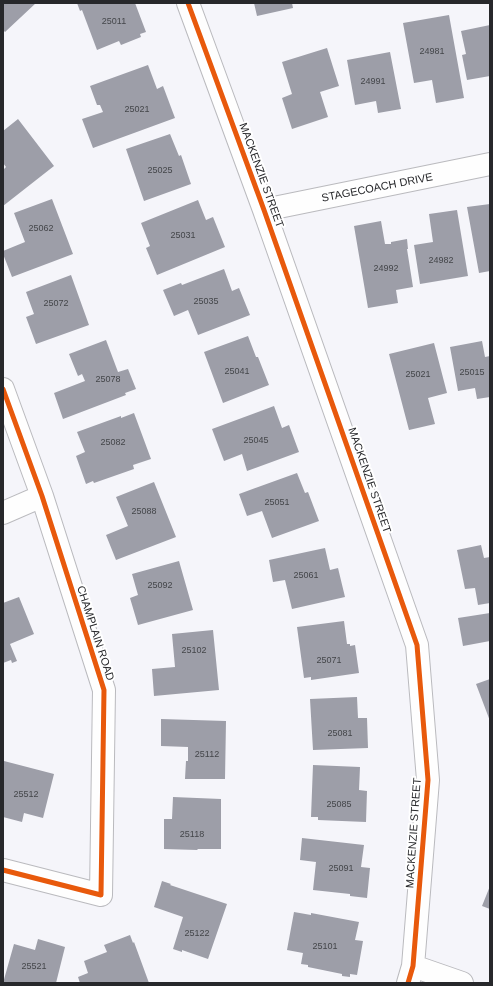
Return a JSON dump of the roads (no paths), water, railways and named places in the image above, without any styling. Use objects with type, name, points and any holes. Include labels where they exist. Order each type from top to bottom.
[{"type":"street","name":"MACKENZIE STREET","points":[[188,3],[264,210],[417,645],[428,780],[411,975]]},
{"type":"street","name":"STAGECOACH DRIVE","points":[[264,210],[490,164]]},
{"type":"street","name":"CHAMPLAIN ROAD","points":[[3,389],[42,496],[104,690],[101,894],[3,870]]},
{"type":"street","points":[[3,513],[42,496]]},
{"type":"street","points":[[411,975],[462,983]]}]
